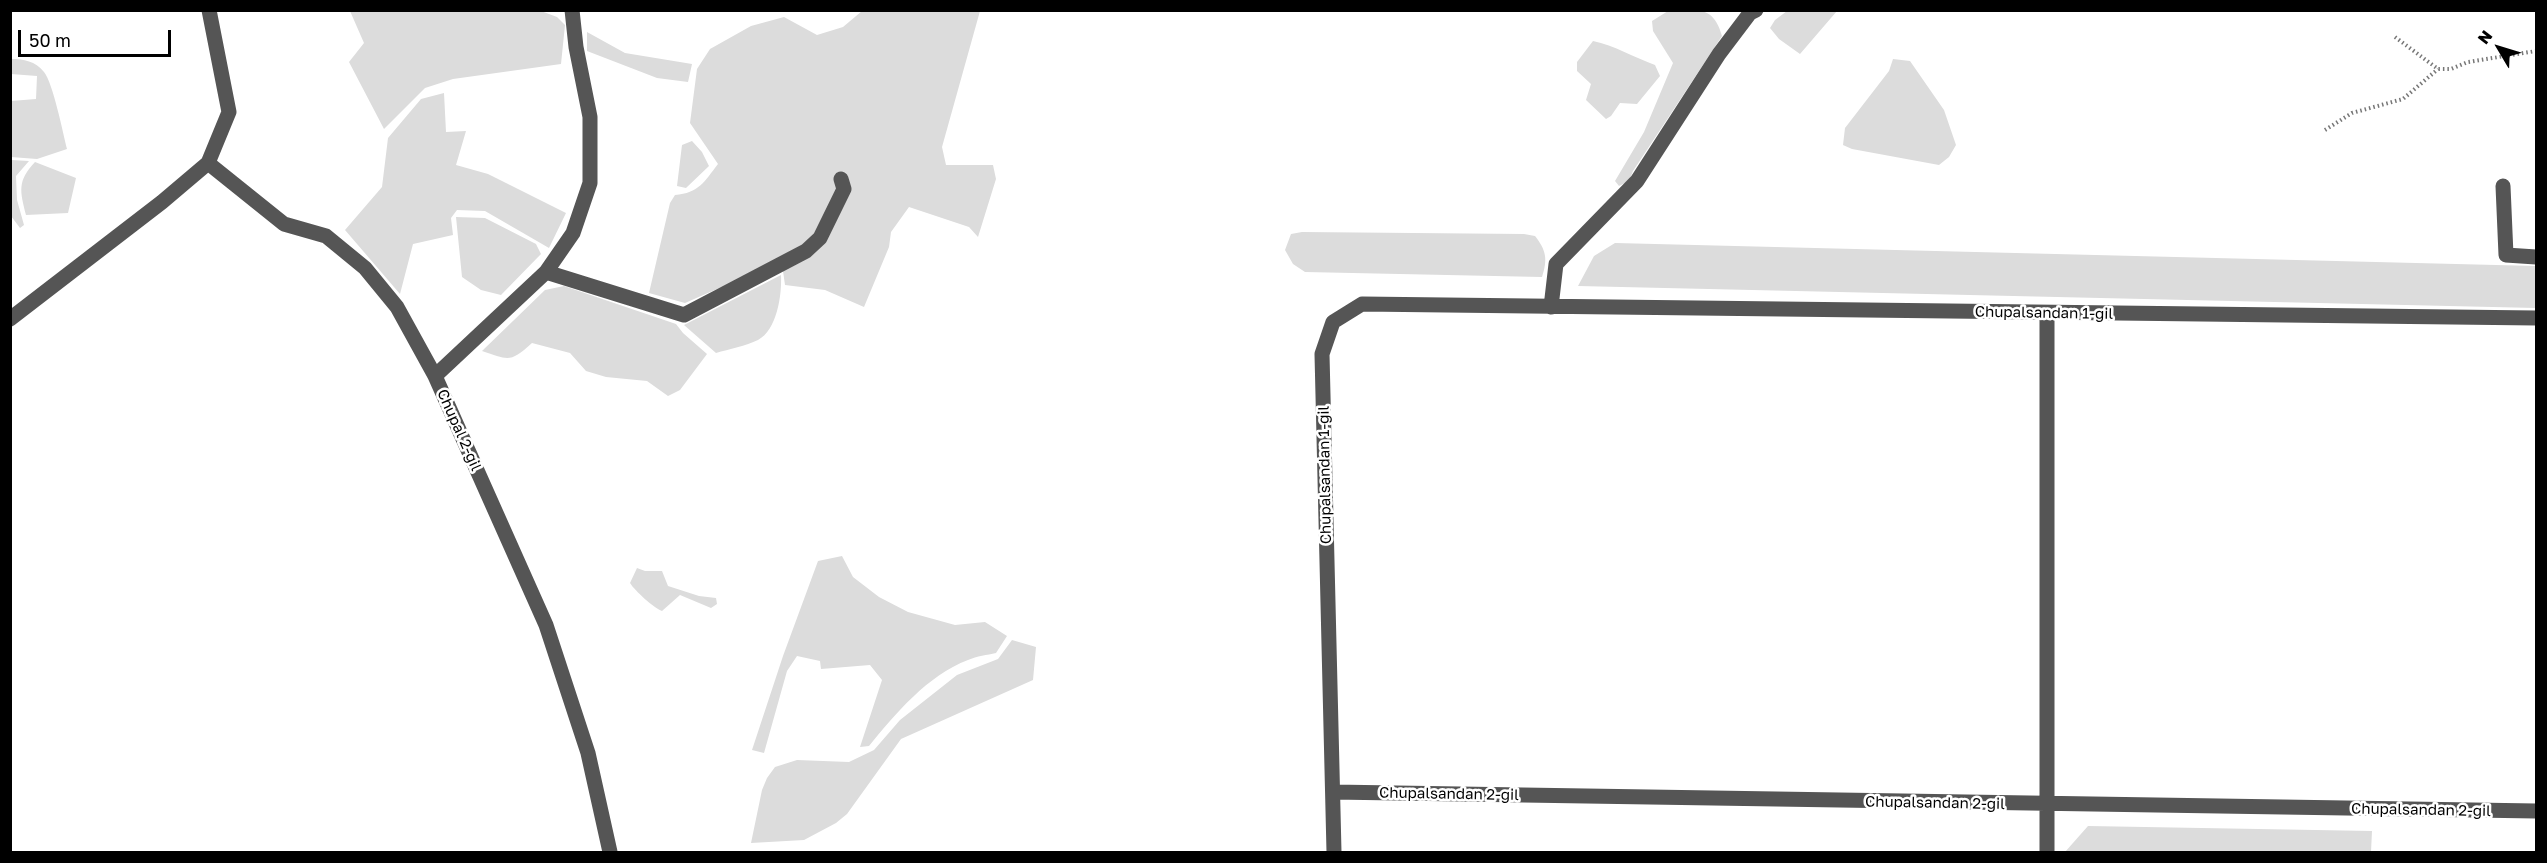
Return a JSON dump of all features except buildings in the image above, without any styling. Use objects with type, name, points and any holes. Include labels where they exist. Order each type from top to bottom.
[{"type":"street","points":[[10,319],[162,202],[208,163],[229,112],[208,10]]},
{"type":"street","name":"Chupal 2-gil","points":[[572,10],[576,47],[590,117],[590,183],[573,233],[546,272],[435,376],[546,625],[588,753],[610,852]]},
{"type":"street","points":[[1551,307],[1556,264],[1637,181],[1719,54],[1750,14],[1756,10]]},
{"type":"street","points":[[208,163],[284,224],[326,236],[365,268],[397,307],[435,376]]},
{"type":"street","points":[[546,272],[684,315],[770,272],[806,251],[820,238],[844,189],[842,179]]},
{"type":"street","points":[[2503,186],[2506,255],[2536,257]]},
{"type":"street","name":"Chupalsandan 1-gil","points":[[1334,852],[1322,354],[1334,322],[1362,304],[2536,318]]},
{"type":"street","points":[[2047,313],[2047,852]]},
{"type":"street","name":"Chupalsandan 2-gil","points":[[1333,792],[2536,811]]},
{"type":"path","points":[[2395,37],[2438,69],[2451,69],[2468,62],[2536,51]]},
{"type":"path","points":[[2325,130],[2352,113],[2403,99],[2438,69]]},
{"type":"shaded area","points":[[350,11],[541,11],[557,17],[565,25],[561,64],[453,79],[425,88],[384,129],[349,62],[364,43]]},
{"type":"shaded area","points":[[862,11],[980,11],[942,147],[946,165],[993,165],[996,179],[978,237],[969,227],[909,207],[891,232],[889,247],[864,307],[825,290],[785,285],[783,271],[774,264],[685,303],[649,293],[670,203],[675,195],[690,192],[700,186],[718,164],[690,123],[697,69],[710,49],[751,26],[784,17],[817,35],[843,27]]},
{"type":"shaded area","points":[[1668,11],[1702,11],[1714,18],[1722,36],[1633,171],[1629,181],[1619,186],[1615,181],[1644,132],[1673,63],[1653,31],[1652,21]]},
{"type":"shaded area","points":[[1787,11],[1837,11],[1800,54],[1779,39],[1770,28],[1775,20]]},
{"type":"shaded area","points":[[587,32],[625,53],[692,64],[688,82],[657,78],[587,51]]},
{"type":"shaded area","points":[[1593,41],[1609,45],[1655,65],[1660,76],[1637,104],[1620,103],[1606,119],[1586,100],[1591,84],[1577,71],[1577,62]]},
{"type":"shaded area","points":[[11,59],[29,61],[44,72],[54,97],[67,149],[37,159],[11,157],[11,101],[36,99],[37,76],[11,74]]},
{"type":"shaded area","points":[[1893,59],[1910,61],[1944,110],[1956,145],[1949,157],[1939,165],[1852,149],[1843,145],[1845,128],[1889,71]]},
{"type":"shaded area","points":[[444,93],[446,132],[466,131],[456,165],[488,174],[566,213],[549,248],[485,211],[457,210],[451,218],[453,235],[413,244],[400,294],[345,230],[382,187],[388,138],[421,99]]},
{"type":"shaded area","points":[[692,141],[702,152],[709,166],[686,188],[677,186],[682,145]]},
{"type":"shaded area","points":[[11,160],[29,161],[16,176],[17,200],[24,225],[20,228],[11,216]]},
{"type":"shaded area","points":[[35,162],[76,178],[68,213],[26,215],[22,199],[23,181]]},
{"type":"shaded area","points":[[456,217],[485,218],[536,244],[541,254],[501,295],[481,290],[462,277]]},
{"type":"shaded area","points":[[1302,232],[1524,234],[1535,236],[1539,241],[1544,250],[1545,265],[1542,277],[1305,272],[1293,264],[1285,250],[1291,234]]},
{"type":"shaded area","points":[[1615,243],[2536,266],[2536,308],[1578,286],[1594,256]]},
{"type":"shaded area","points":[[781,275],[779,302],[774,320],[770,328],[758,340],[716,353],[684,325]]},
{"type":"shaded area","points":[[564,286],[676,324],[707,354],[680,390],[668,396],[647,381],[606,377],[586,371],[570,353],[532,343],[519,354],[509,358],[482,351],[545,290]]},
{"type":"shaded area","points":[[842,556],[853,577],[879,597],[908,612],[955,625],[985,622],[1007,636],[996,653],[971,659],[939,675],[901,709],[869,746],[860,747],[882,680],[870,665],[821,669],[820,661],[797,656],[787,671],[764,753],[752,750],[818,561]]},
{"type":"shaded area","points":[[637,568],[645,571],[662,571],[668,586],[699,596],[716,598],[717,604],[711,608],[680,595],[662,611],[645,599],[630,583]]},
{"type":"shaded area","points":[[1012,640],[1036,647],[1033,680],[901,739],[847,814],[836,823],[804,840],[751,843],[762,790],[775,767],[797,760],[849,762],[874,750],[900,720],[957,675],[998,659]]},
{"type":"shaded area","points":[[2088,826],[2372,831],[2371,852],[2065,852]]}]
